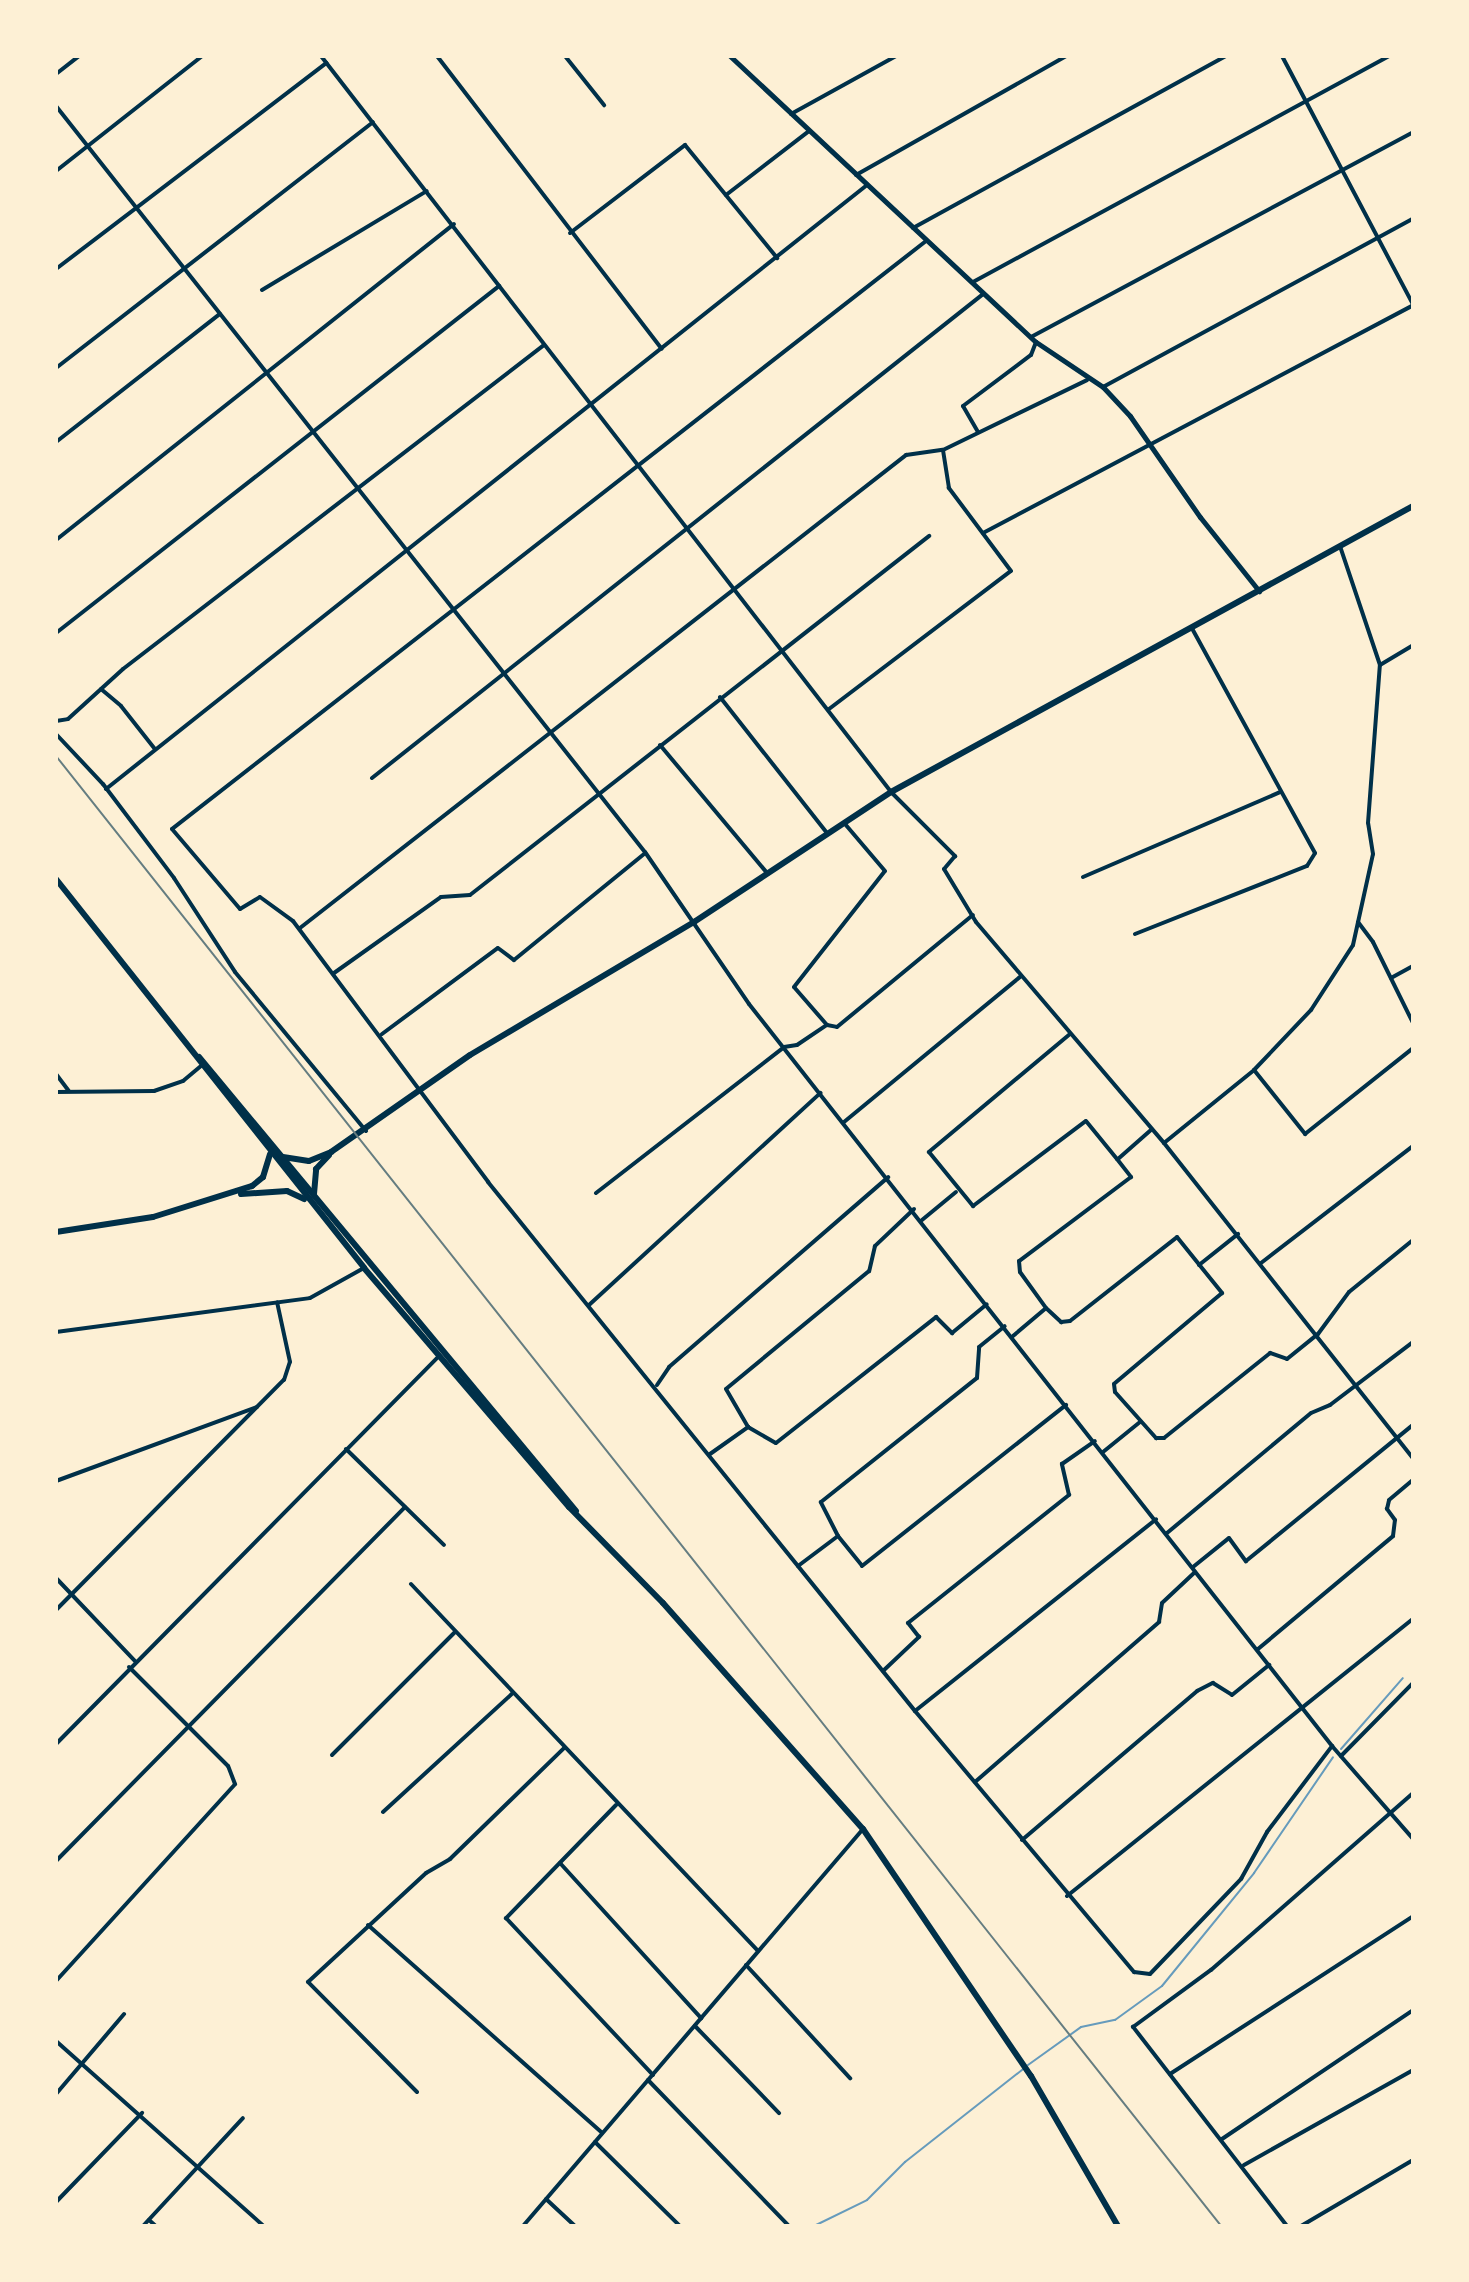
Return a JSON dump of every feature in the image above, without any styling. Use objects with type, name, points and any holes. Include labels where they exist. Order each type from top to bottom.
[{"type":"main road","points":[[283,1157],[309,1161],[331,1152],[366,1131],[494,1040],[694,922],[891,792],[1413,506]]},
{"type":"main road","points":[[56,879],[197,1056],[283,1157],[364,1268],[576,1511],[863,1829],[1031,2076],[1118,2226]]},
{"type":"main road","points":[[197,1056],[201,1066],[270,1154],[311,1198],[576,1511]]},
{"type":"main road","points":[[311,1198],[316,1169],[331,1152]]},
{"type":"main road","points":[[218,1198],[263,1177],[270,1154]]},
{"type":"main road","points":[[56,1232],[153,1217],[218,1198],[264,1190],[287,1191],[311,1198]]},
{"type":"street","points":[[56,74],[79,56]]},
{"type":"street","points":[[56,171],[202,56]]},
{"type":"street","points":[[321,56],[891,792],[955,856],[944,869],[973,915],[1238,1234],[1413,1458]]},
{"type":"street","points":[[437,56],[662,349]]},
{"type":"street","points":[[565,56],[604,105]]},
{"type":"street","points":[[730,56],[1034,340],[1087,380],[1103,387],[1259,591]]},
{"type":"street","points":[[791,114],[896,56]]},
{"type":"street","points":[[856,175],[1066,56]]},
{"type":"street","points":[[912,228],[1226,56]]},
{"type":"street","points":[[983,533],[1413,304],[1282,56]]},
{"type":"street","points":[[971,283],[1389,56]]},
{"type":"street","points":[[56,269],[326,63]]},
{"type":"street","points":[[56,106],[645,852],[820,1093],[1332,1746],[1413,1839]]},
{"type":"street","points":[[56,368],[373,122]]},
{"type":"street","points":[[726,195],[809,131]]},
{"type":"street","points":[[978,433],[963,406],[1031,355],[1034,340],[1413,132]]},
{"type":"street","points":[[570,233],[685,145],[777,258]]},
{"type":"street","points":[[106,789],[867,185]]},
{"type":"street","points":[[262,290],[427,191]]},
{"type":"street","points":[[1103,387],[1413,219]]},
{"type":"street","points":[[56,540],[454,224]]},
{"type":"street","points":[[926,241],[639,468],[172,829],[240,909],[260,897],[299,928],[382,1034],[419,1093],[588,1306],[657,1385],[915,1711],[1067,1896],[1134,1972],[1150,1974],[1241,1879],[1267,1832],[1332,1746]]},
{"type":"street","points":[[56,633],[499,286]]},
{"type":"street","points":[[372,778],[501,672],[983,294]]},
{"type":"street","points":[[56,442],[220,314]]},
{"type":"street","points":[[56,721],[68,719],[101,689],[544,345]]},
{"type":"street","points":[[299,928],[906,455],[943,450],[1087,380]]},
{"type":"street","points":[[829,709],[1011,571],[949,488],[943,450]]},
{"type":"street","points":[[334,973],[441,897],[470,895],[929,536]]},
{"type":"street","points":[[1164,1143],[1254,1070],[1311,1010],[1340,969],[1358,922],[1373,854],[1368,823],[1380,665],[1340,546]]},
{"type":"street","points":[[1135,934],[1307,866],[1315,853],[1192,628]]},
{"type":"street","points":[[1380,665],[1413,645]]},
{"type":"street","points":[[101,689],[121,706],[155,749]]},
{"type":"street","points":[[720,697],[827,833]]},
{"type":"street","points":[[56,734],[106,789],[235,972],[366,1131]]},
{"type":"street","points":[[660,745],[768,874]]},
{"type":"street","points":[[1083,877],[1280,792]]},
{"type":"street","points":[[844,822],[885,871],[794,987],[827,1025],[837,1027],[973,915]]},
{"type":"street","points":[[382,1034],[498,948],[514,960],[645,852]]},
{"type":"street","points":[[1358,922],[1413,1023]]},
{"type":"street","points":[[1391,978],[1413,966]]},
{"type":"street","points":[[844,1123],[1021,976]]},
{"type":"street","points":[[596,1193],[784,1047],[797,1045],[827,1025]]},
{"type":"street","points":[[1070,1034],[934,1143],[929,1152],[956,1192],[973,1206],[1086,1121],[1117,1159],[1131,1177],[1019,1261],[1020,1272],[1046,1308],[1061,1322],[1070,1321],[1177,1237],[1222,1293],[1114,1384],[1150,1434],[1164,1438],[1270,1353],[1287,1359],[1318,1334],[1349,1292],[1413,1240]]},
{"type":"street","points":[[1254,1070],[1305,1134],[1413,1048]]},
{"type":"street","points":[[56,1092],[154,1091],[183,1081],[201,1066]]},
{"type":"street","points":[[56,1074],[70,1091]]},
{"type":"street","points":[[588,1306],[820,1093]]},
{"type":"street","points":[[1117,1159],[1152,1129]]},
{"type":"street","points":[[1261,1263],[1413,1146]]},
{"type":"street","points":[[657,1385],[669,1367],[888,1177]]},
{"type":"street","points":[[922,1220],[956,1192]]},
{"type":"street","points":[[914,1209],[875,1246],[869,1271],[726,1389],[748,1427],[776,1443],[936,1317],[952,1333],[988,1304]]},
{"type":"street","points":[[1199,1265],[1238,1234]]},
{"type":"street","points":[[56,1332],[310,1298],[364,1268]]},
{"type":"street","points":[[56,1610],[284,1380],[290,1362],[277,1302]]},
{"type":"street","points":[[1013,1336],[1046,1308]]},
{"type":"street","points":[[1005,1326],[979,1347],[977,1378],[821,1502],[838,1536],[862,1566],[1066,1405]]},
{"type":"street","points":[[1167,1533],[1311,1413],[1356,1386],[1413,1342]]},
{"type":"street","points":[[56,1744],[440,1355]]},
{"type":"street","points":[[56,1481],[259,1406]]},
{"type":"street","points":[[1103,1452],[1140,1422]]},
{"type":"street","points":[[975,1782],[1159,1622],[1162,1603],[1229,1538],[1246,1561],[1413,1425]]},
{"type":"street","points":[[710,1454],[748,1427]]},
{"type":"street","points":[[883,1671],[919,1637],[908,1623],[1069,1495],[1062,1464],[1095,1441]]},
{"type":"street","points":[[346,1449],[444,1545]]},
{"type":"street","points":[[1258,1649],[1393,1536],[1395,1520],[1387,1509],[1389,1500],[1413,1480]]},
{"type":"street","points":[[56,1861],[405,1507]]},
{"type":"street","points":[[915,1711],[1156,1519]]},
{"type":"street","points":[[798,1566],[838,1536]]},
{"type":"street","points":[[56,1578],[72,1591],[135,1661]]},
{"type":"street","points":[[411,1584],[616,1805],[758,1951]]},
{"type":"street","points":[[1067,1896],[1413,1619]]},
{"type":"street","points":[[332,1755],[455,1632]]},
{"type":"street","points":[[1022,1840],[1197,1691],[1213,1683],[1232,1695],[1269,1664]]},
{"type":"street","points":[[56,1981],[235,1784],[228,1766],[129,1667]]},
{"type":"street","points":[[1341,1756],[1413,1683]]},
{"type":"street","points":[[383,1812],[513,1693]]},
{"type":"street","points":[[417,2092],[308,1982],[368,1925],[450,1859],[564,1748]]},
{"type":"street","points":[[1287,2226],[1244,2166],[1133,2027],[1211,1970],[1413,1793]]},
{"type":"street","points":[[616,1805],[506,1918],[653,2075]]},
{"type":"street","points":[[523,2226],[863,1829]]},
{"type":"street","points":[[560,1863],[701,2018]]},
{"type":"street","points":[[1170,2074],[1413,1916]]},
{"type":"street","points":[[368,1925],[603,2133]]},
{"type":"street","points":[[746,1965],[850,2078]]},
{"type":"street","points":[[1222,2139],[1413,2010]]},
{"type":"street","points":[[56,2094],[124,2014]]},
{"type":"street","points":[[695,2026],[779,2113]]},
{"type":"street","points":[[56,2041],[142,2113],[264,2226]]},
{"type":"street","points":[[1244,2166],[1413,2070]]},
{"type":"street","points":[[648,2080],[788,2225]]},
{"type":"street","points":[[56,2202],[142,2113]]},
{"type":"street","points":[[143,2226],[243,2118]]},
{"type":"street","points":[[595,2142],[680,2226]]},
{"type":"street","points":[[1301,2226],[1413,2160]]},
{"type":"street","points":[[546,2199],[575,2226]]},
{"type":"street","points":[[149,2220],[156,2226]]},
{"type":"waterway","points":[[1341,1749],[1403,1678]]},
{"type":"waterway","points":[[1028,2065],[1081,2027],[1115,2020],[1162,1986],[1254,1873],[1333,1757]]},
{"type":"waterway","points":[[814,2226],[867,2200],[905,2162],[1023,2069]]},
{"type":"railway","points":[[56,756],[1221,2226]]}]
